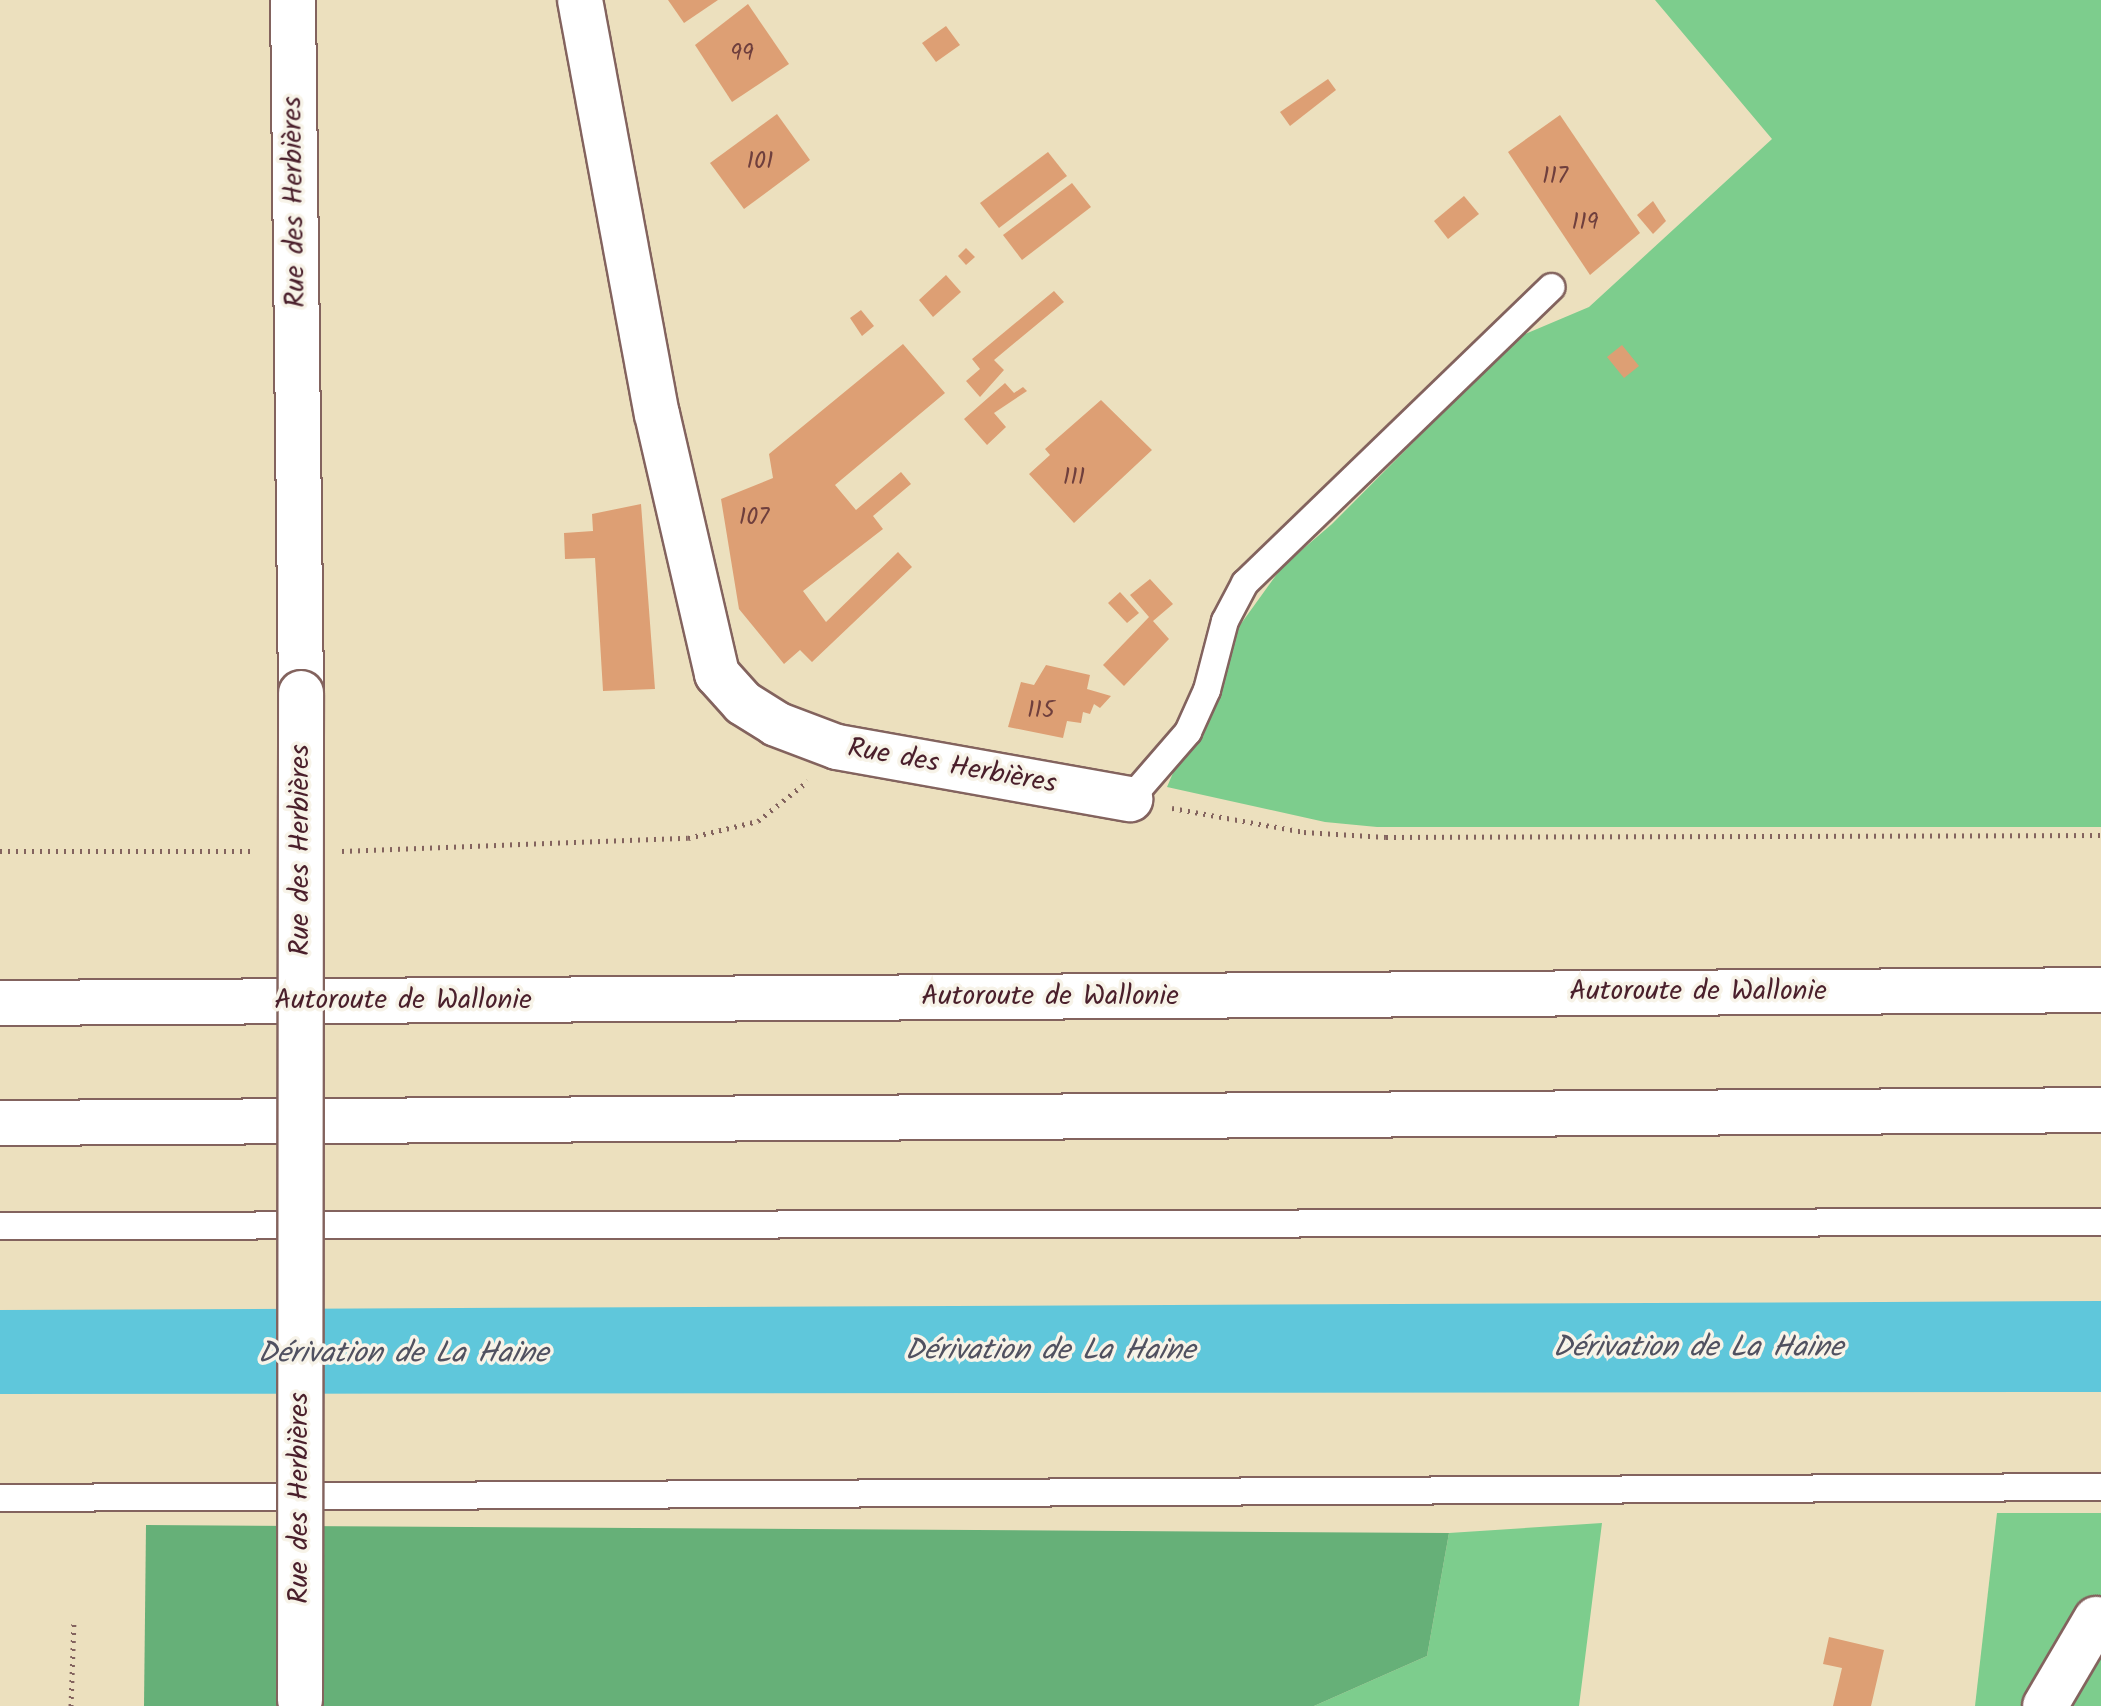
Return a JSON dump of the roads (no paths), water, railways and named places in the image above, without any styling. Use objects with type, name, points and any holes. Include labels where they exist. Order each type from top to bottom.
[{"type":"main road","name":"Rue des Herbières","points":[[293,0],[301,693],[300,1703]]},
{"type":"main road","name":"Rue des Herbières","points":[[580,0],[657,414],[699,612],[717,674],[743,703],[776,724],[837,747],[1130,799]]},
{"type":"main road","name":"Autoroute de Wallonie","points":[[0,1003],[2101,990]]},
{"type":"main road","points":[[0,1123],[2101,1110]]},
{"type":"main road","points":[[2045,1706],[2098,1610]]},
{"type":"lane","points":[[1130,799],[1188,732],[1207,690],[1225,621],[1245,583],[1551,287]]},
{"type":"lane","points":[[0,1226],[2101,1222]]},
{"type":"lane","points":[[0,1498],[2101,1487]]},
{"type":"water","name":"Dérivation de La Haine","points":[[2101,1301],[2101,1392],[0,1394],[0,1310]]}]
